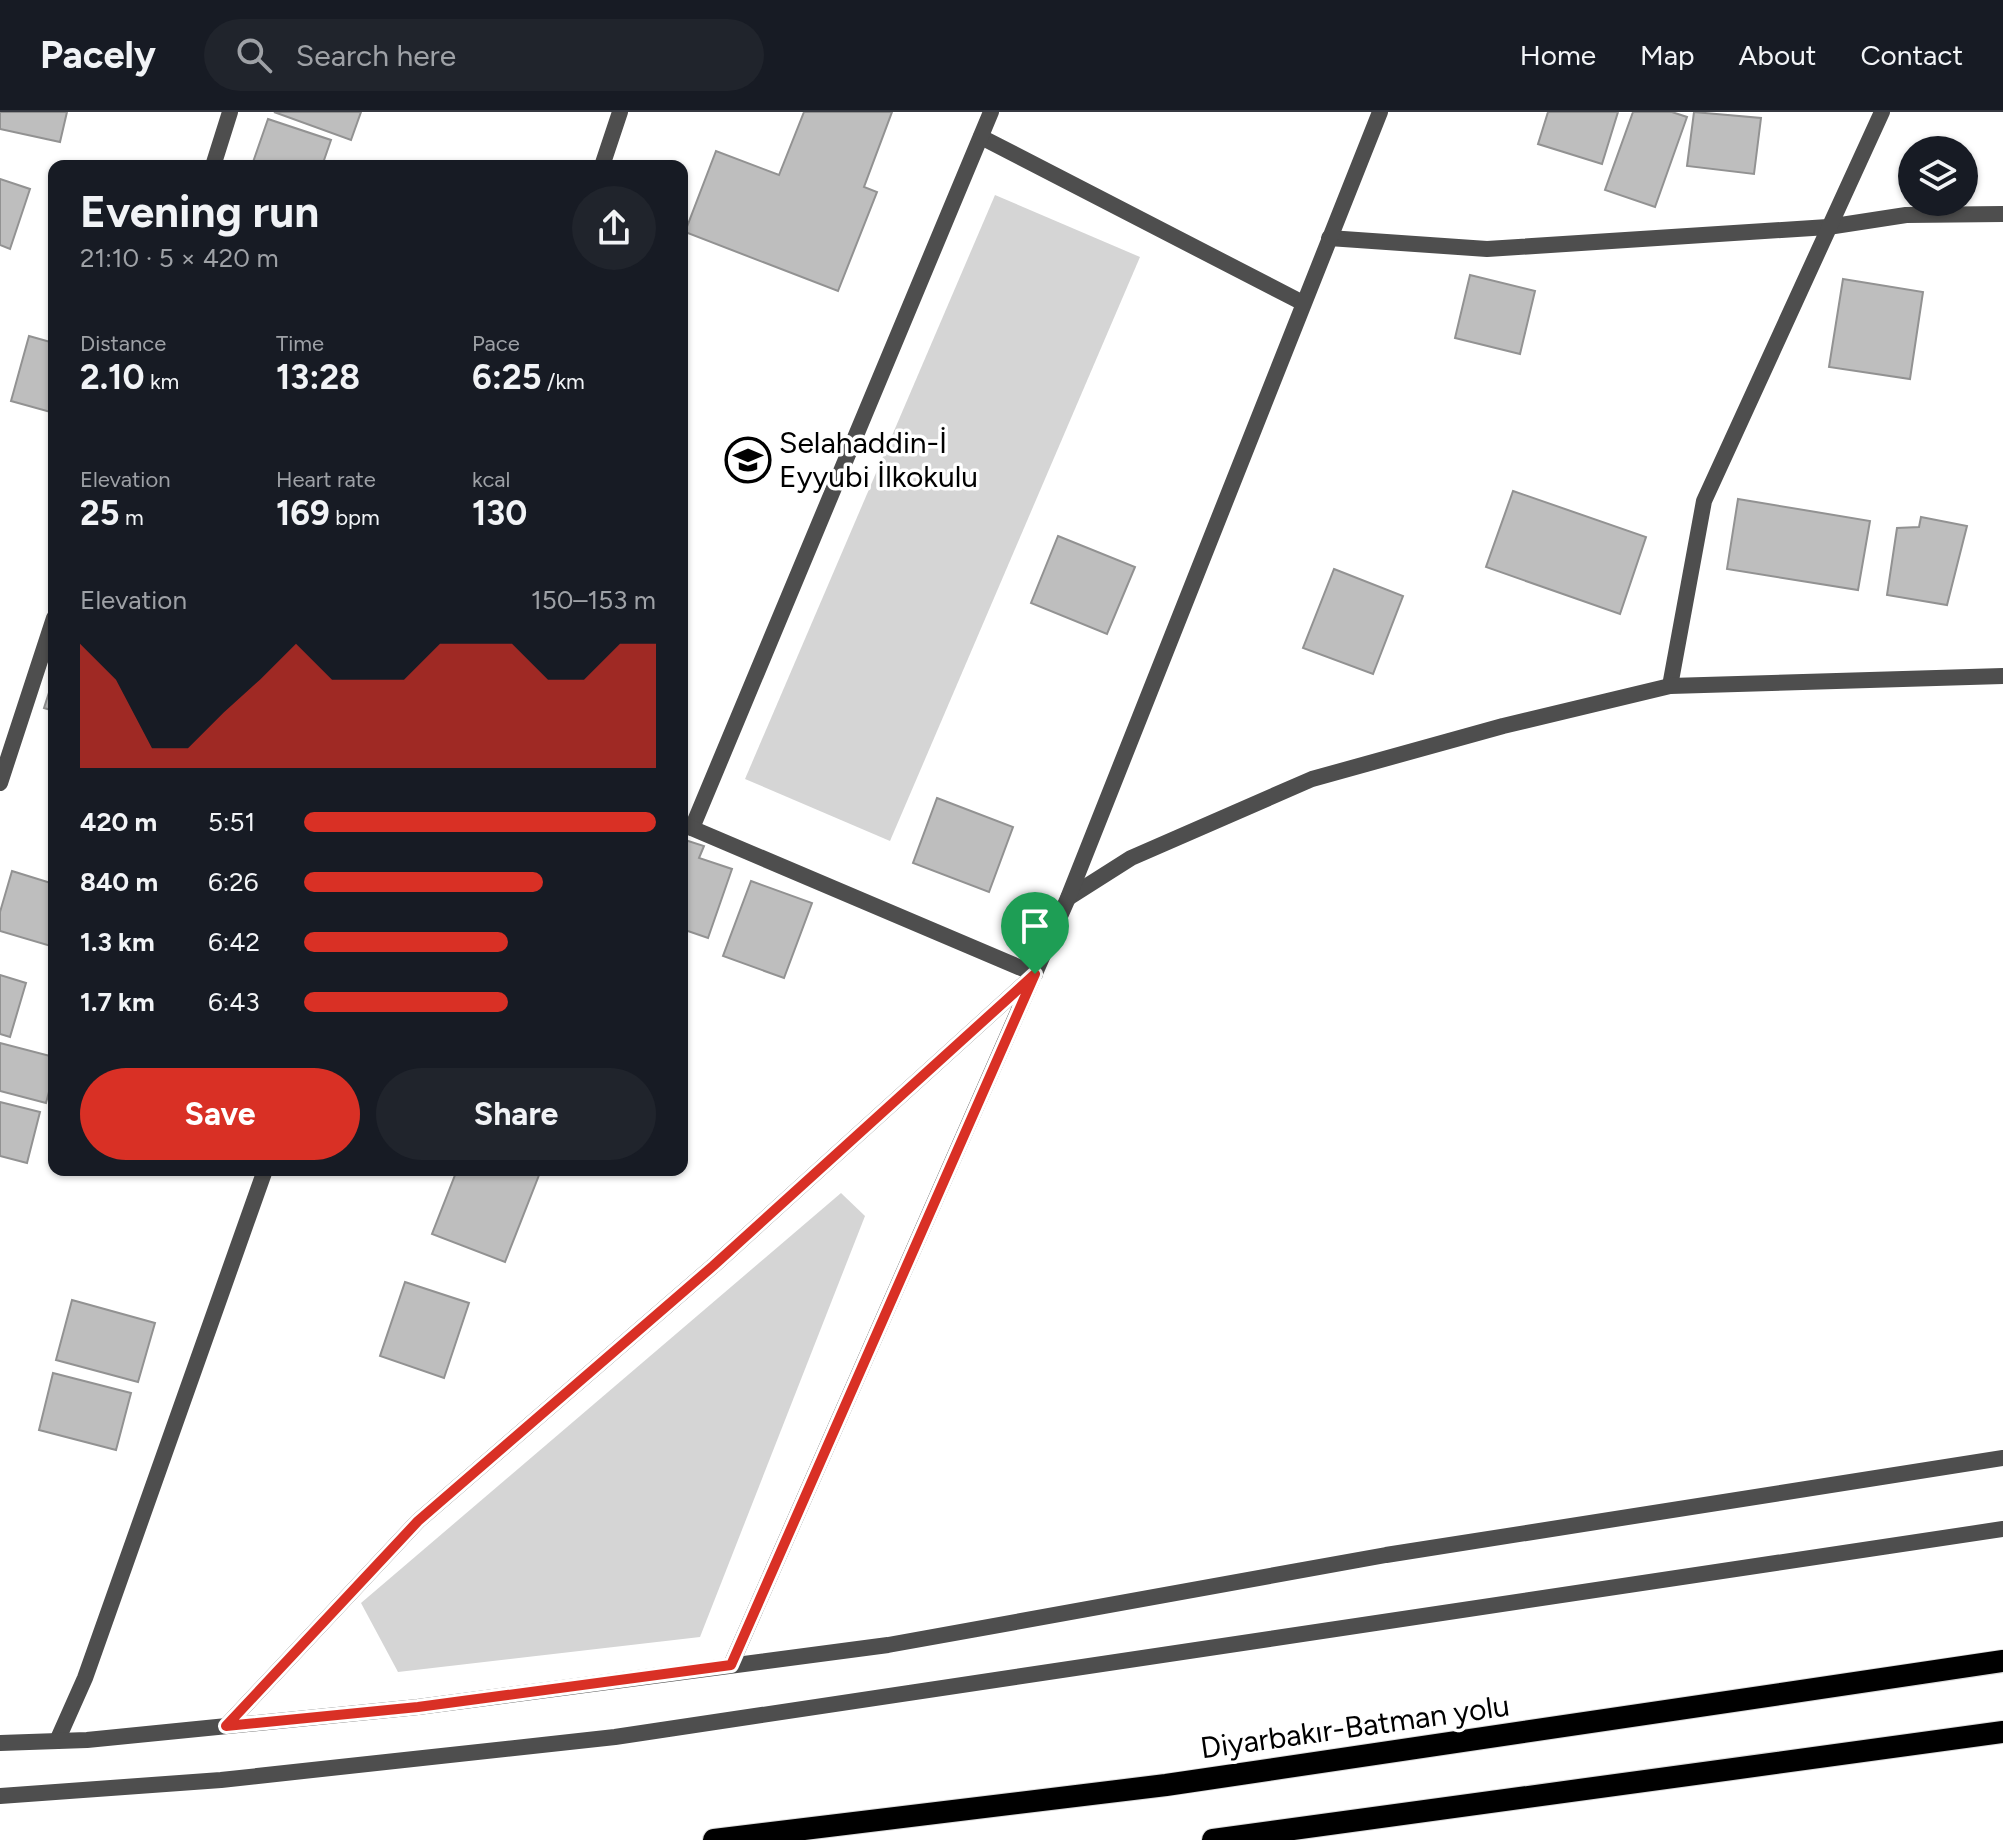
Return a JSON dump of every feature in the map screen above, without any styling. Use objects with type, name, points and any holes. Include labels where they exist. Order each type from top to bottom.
[{"type":"highway","name":"Diyarbakır-Batman yolu","points":[[714,1840],[1166,1785],[2003,1661]]},
{"type":"highway","points":[[1213,1840],[2003,1732]]},
{"type":"street","points":[[215,160],[230,112]]},
{"type":"street","points":[[604,160],[620,112]]},
{"type":"street","points":[[688,824],[991,112]]},
{"type":"street","points":[[731,1665],[1068,898],[1380,112]]},
{"type":"street","points":[[1670,686],[1704,501],[1882,112]]},
{"type":"street","points":[[981,137],[1303,303]]},
{"type":"street","points":[[1329,238],[1487,249],[1828,227],[1906,215],[2003,214]]},
{"type":"street","points":[[0,783],[48,636]]},
{"type":"street","points":[[1068,898],[1131,858],[1312,779],[1503,726],[1670,686],[2003,676]]},
{"type":"street","points":[[688,826],[1035,974]]},
{"type":"street","points":[[226,1726],[418,1521],[713,1266],[1035,974]]},
{"type":"street","points":[[57,1741],[85,1678],[263,1176]]},
{"type":"street","points":[[0,1743],[57,1741],[418,1707],[888,1645],[1386,1555],[2003,1458]]},
{"type":"street","points":[[0,1796],[221,1780],[615,1737],[2003,1529]]},
{"type":"shaded area","points":[[995,195],[1140,257],[890,841],[745,779]]},
{"type":"shaded area","points":[[841,1193],[865,1216],[700,1637],[398,1672],[361,1603]]},
{"type":"building","points":[[0,112],[67,112],[60,142],[0,129]]},
{"type":"building","points":[[274,112],[361,112],[351,140]]},
{"type":"building","points":[[804,112],[892,112],[864,187],[877,192],[838,291],[688,233],[688,224],[716,151],[779,175]]},
{"type":"building","points":[[1548,112],[1618,112],[1602,164],[1538,144]]},
{"type":"building","points":[[1633,112],[1672,112],[1687,117],[1655,207],[1605,190]]},
{"type":"building","points":[[1694,112],[1761,118],[1754,174],[1687,166]]},
{"type":"building","points":[[268,119],[331,140],[324,160],[254,160]]},
{"type":"building","points":[[0,179],[30,189],[10,249],[0,245]]},
{"type":"building","points":[[1470,275],[1535,291],[1520,354],[1455,338]]},
{"type":"building","points":[[1843,279],[1923,292],[1910,379],[1829,367]]},
{"type":"building","points":[[29,336],[48,341],[48,411],[11,401]]},
{"type":"building","points":[[1513,491],[1646,537],[1620,614],[1486,567]]},
{"type":"building","points":[[1738,499],[1870,521],[1858,590],[1727,569]]},
{"type":"building","points":[[1921,517],[1967,526],[1947,605],[1887,595],[1897,528],[1919,527]]},
{"type":"building","points":[[1058,536],[1135,567],[1107,634],[1031,603]]},
{"type":"building","points":[[1334,569],[1403,596],[1373,674],[1303,648]]},
{"type":"building","points":[[937,798],[1013,827],[989,892],[913,863]]},
{"type":"building","points":[[688,841],[704,846],[699,858],[732,869],[708,938],[688,931]]},
{"type":"building","points":[[12,871],[48,882],[48,945],[0,931],[0,912]]},
{"type":"building","points":[[751,881],[812,903],[784,978],[723,956]]},
{"type":"building","points":[[0,975],[26,983],[10,1037],[0,1034]]},
{"type":"building","points":[[0,1043],[48,1055],[46,1103],[0,1091]]},
{"type":"building","points":[[0,1102],[40,1112],[27,1163],[0,1156]]},
{"type":"building","points":[[455,1176],[539,1176],[505,1262],[432,1234]]},
{"type":"building","points":[[405,1282],[469,1303],[444,1378],[380,1356]]},
{"type":"building","points":[[72,1300],[155,1323],[138,1382],[56,1360]]},
{"type":"building","points":[[53,1373],[131,1393],[116,1450],[39,1430]]},
{"type":"place","name":"Selahaddin-İ Eyyubi İlkokulu","points":[[748,460]]},
{"type":"route","points":[[1035,974],[731,1665],[418,1707],[226,1726],[418,1521],[713,1266],[1035,974]]}]
